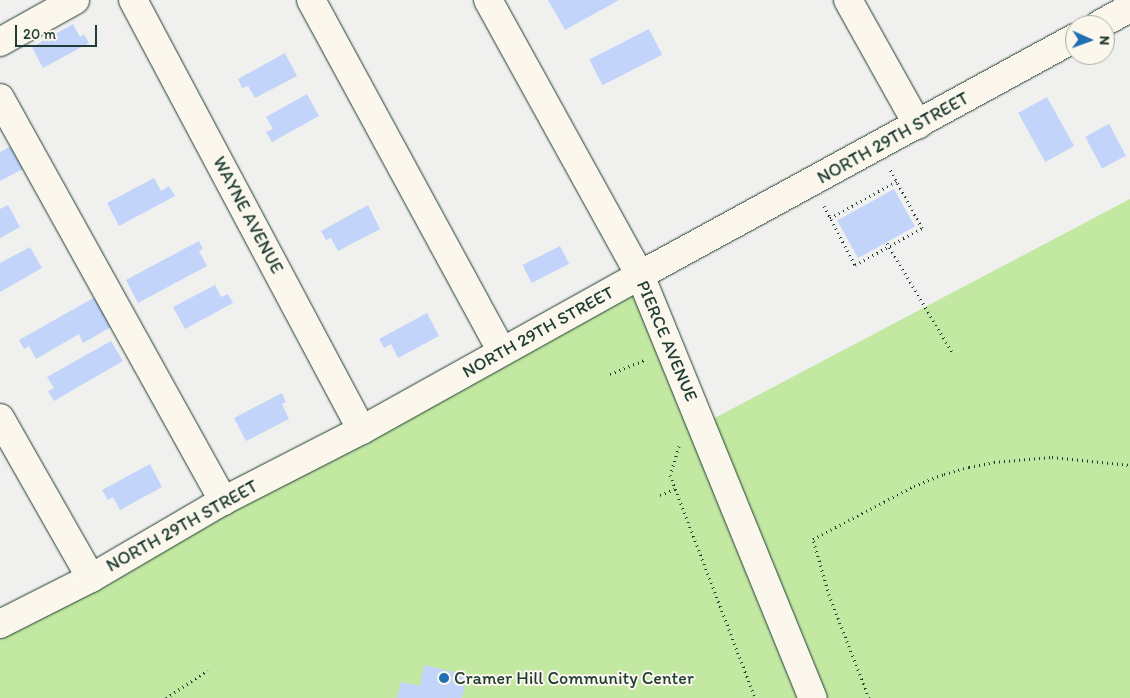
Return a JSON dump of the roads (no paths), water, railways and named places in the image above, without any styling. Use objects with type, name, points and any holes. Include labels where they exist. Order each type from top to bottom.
[{"type":"street","points":[[0,42],[76,0]]},
{"type":"street","name":"WAYNE AVENUE","points":[[133,0],[362,430]]},
{"type":"street","points":[[311,0],[502,352]]},
{"type":"street","name":"PIERCE AVENUE","points":[[488,0],[640,275],[813,698]]},
{"type":"street","points":[[848,0],[908,130]]},
{"type":"street","points":[[1115,16],[1130,8]]},
{"type":"street","name":"NORTH 29TH STREET","points":[[0,624],[91,578],[223,501],[362,430],[640,275],[1065,44]]},
{"type":"street","points":[[0,98],[223,501]]},
{"type":"street","points":[[0,418],[91,578]]},
{"type":"place","name":"Cramer Hill Community Center","points":[[444,678]]}]
